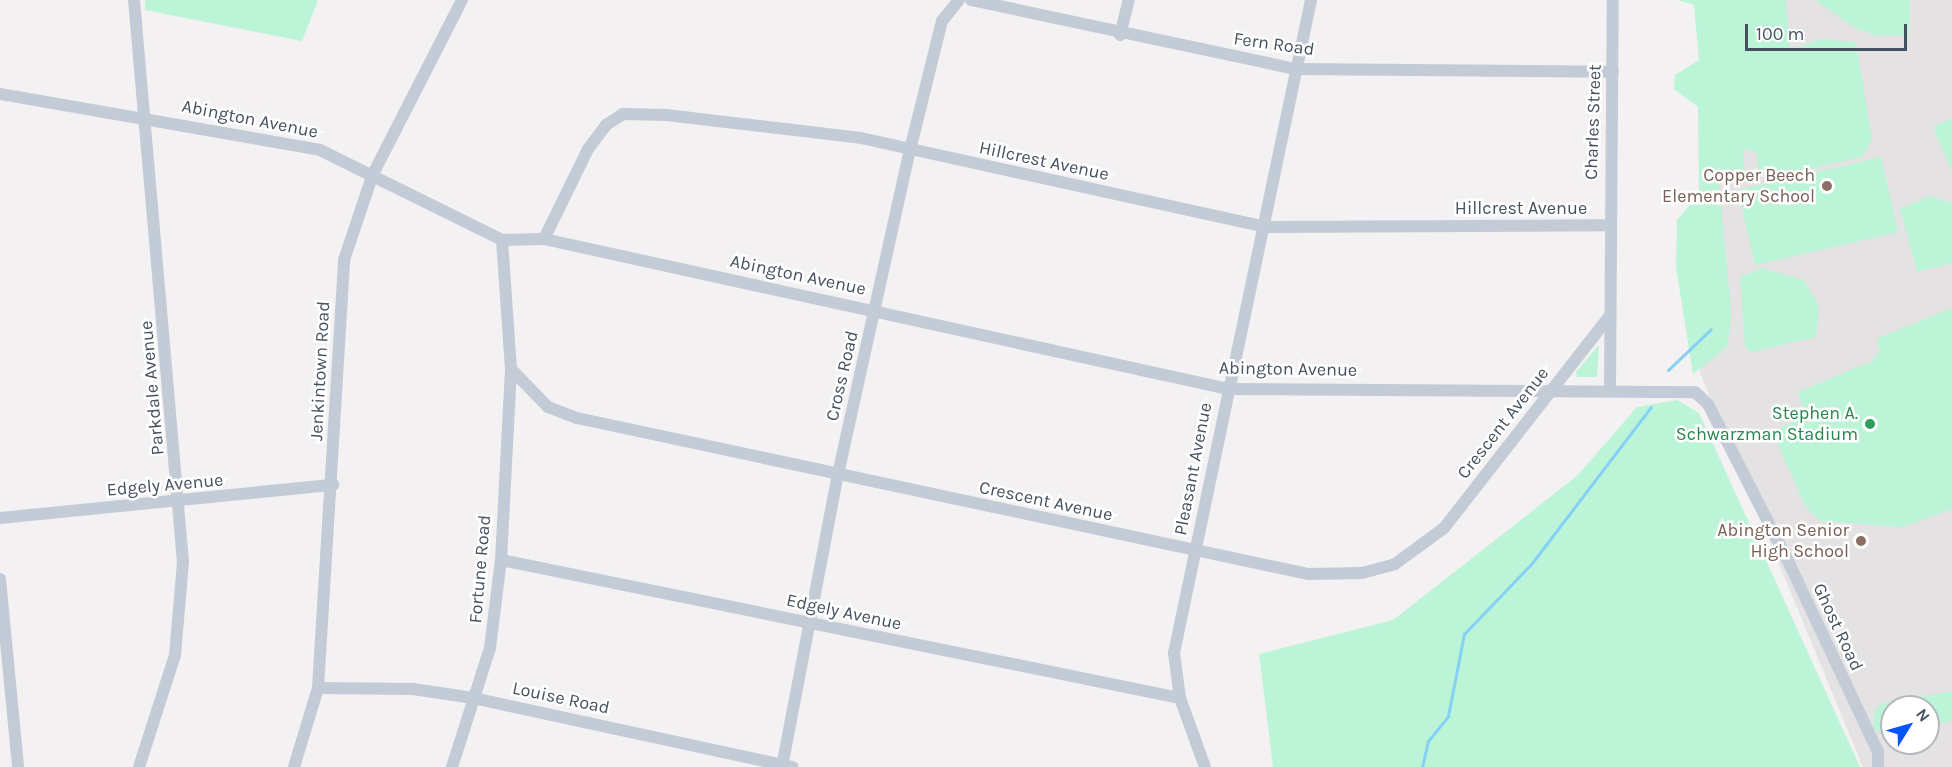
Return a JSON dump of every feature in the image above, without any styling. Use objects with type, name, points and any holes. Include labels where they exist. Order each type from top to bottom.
[{"type":"street","name":"Parkdale Avenue","points":[[134,0],[181,502],[182,608],[175,655],[139,767]]},
{"type":"street","name":"Jenkintown Road","points":[[294,767],[318,688],[333,485],[344,260],[372,174],[462,0]]},
{"type":"street","name":"Cross Road","points":[[786,766],[808,623],[838,474],[910,150],[942,21],[959,0]]},
{"type":"street","name":"Fern Road","points":[[971,0],[1120,35],[1296,69],[1613,72]]},
{"type":"street","points":[[1120,35],[1129,0]]},
{"type":"street","name":"Pleasant Avenue","points":[[1205,767],[1180,698],[1174,653],[1311,0]]},
{"type":"street","name":"Charles Street","points":[[1610,388],[1608,225],[1613,0]]},
{"type":"street","name":"Abington Avenue","points":[[0,94],[145,116],[320,150],[502,240],[544,239],[1228,388],[1610,388]]},
{"type":"street","name":"Hillcrest Avenue","points":[[544,239],[588,149],[606,125],[623,114],[666,115],[861,138],[1265,226],[1608,225]]},
{"type":"street","points":[[502,240],[511,369]]},
{"type":"street","name":"Crescent Avenue","points":[[511,369],[548,407],[577,418],[1308,574],[1362,573],[1395,564],[1444,528],[1609,316]]},
{"type":"street","name":"Fortune Road","points":[[452,767],[490,648],[501,560],[511,369]]},
{"type":"street","name":"Ghost Road","points":[[1610,388],[1688,389],[1708,404],[1878,752],[1878,767]]},
{"type":"street","name":"Edgely Avenue","points":[[0,518],[181,502],[333,485]]},
{"type":"street","name":"Edgely Avenue","points":[[501,560],[1180,698]]},
{"type":"street","points":[[0,579],[18,767]]},
{"type":"street","name":"Louise Road","points":[[318,688],[413,689],[473,698],[786,766]]},
{"type":"shaded area","points":[[1705,0],[1952,0],[1952,767],[1863,767],[1700,373]]},
{"type":"green space","points":[[145,0],[318,0],[302,41],[145,10]]},
{"type":"green space","points":[[1678,0],[1786,0],[1790,51],[1820,39],[1856,42],[1872,140],[1862,157],[1782,175],[1759,170],[1756,152],[1743,149],[1745,174],[1718,174],[1731,311],[1728,346],[1693,374],[1676,267],[1677,220],[1699,194],[1698,107],[1674,89],[1675,75],[1699,60],[1694,5]]},
{"type":"green space","points":[[1815,0],[1910,0],[1909,36],[1874,35],[1855,28]]},
{"type":"green space","points":[[1952,118],[1952,171],[1933,127]]},
{"type":"green space","points":[[1881,157],[1898,232],[1755,265],[1738,190]]},
{"type":"green space","points":[[1930,196],[1952,203],[1952,263],[1917,272],[1900,209]]},
{"type":"green space","points":[[1762,268],[1803,280],[1819,305],[1816,337],[1751,352],[1745,347],[1740,277]]},
{"type":"green space","name":"Stephen A. Schwarzman Stadium","points":[[1952,308],[1952,509],[1902,527],[1820,521],[1805,506],[1772,431],[1805,417],[1798,392],[1872,361],[1880,350],[1876,339]]},
{"type":"green space","points":[[1599,345],[1597,377],[1577,377],[1576,372]]},
{"type":"green space","points":[[1677,400],[1699,413],[1860,767],[1273,767],[1259,654],[1393,620],[1577,476],[1637,407]]},
{"type":"green space","points":[[1952,691],[1952,720],[1940,724],[1940,695],[1929,695]]},
{"type":"green space","points":[[1880,706],[1880,733],[1873,728],[1874,711]]},
{"type":"waterway","points":[[1668,370],[1711,329]]},
{"type":"waterway","points":[[1422,767],[1428,741],[1448,716],[1464,634],[1532,563],[1651,407]]},
{"type":"place","name":"Copper Beech Elementary School","points":[[1827,186]]},
{"type":"place","name":"Stephen A. Schwarzman Stadium","points":[[1870,424]]},
{"type":"place","name":"Abington Senior High School","points":[[1861,541]]}]
